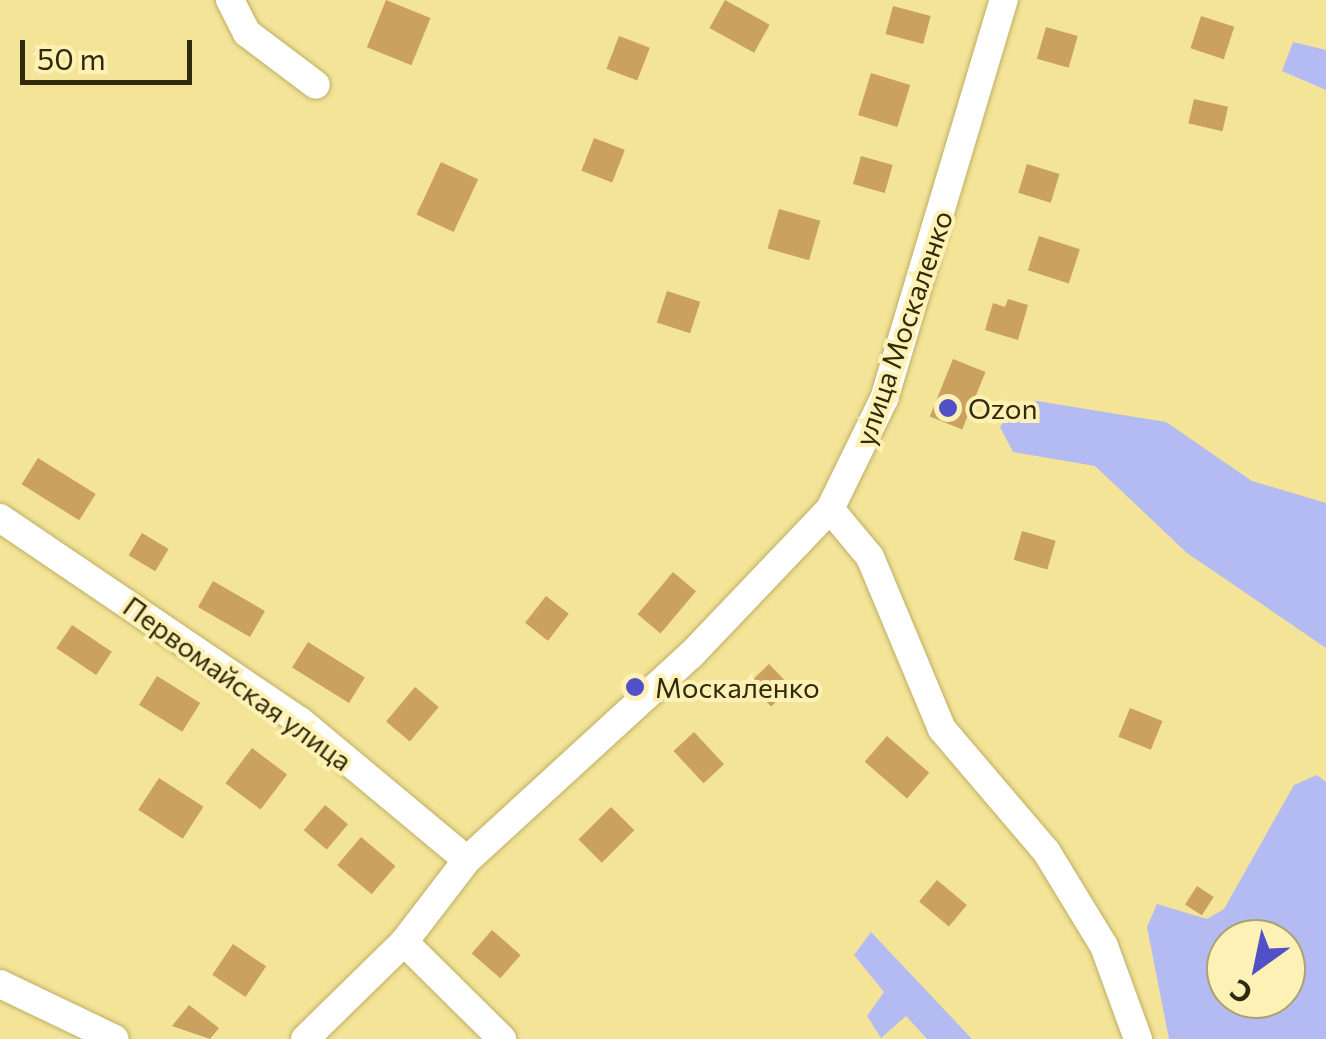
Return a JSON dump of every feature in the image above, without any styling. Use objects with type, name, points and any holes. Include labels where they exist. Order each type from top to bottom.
[{"type":"street","points":[[230,0],[247,33],[316,84]]},
{"type":"street","name":"улица Москаленко","points":[[305,1039],[404,942],[468,860],[691,656],[830,509],[884,399],[1004,0]]},
{"type":"street","points":[[830,509],[870,557],[942,730],[1046,851],[1104,946],[1138,1039]]},
{"type":"street","name":"Первомайская улица","points":[[0,518],[300,720],[468,860]]},
{"type":"street","points":[[404,942],[502,1039]]},
{"type":"street","points":[[0,984],[114,1039]]},
{"type":"shaded area","points":[[1293,42],[1326,50],[1326,90],[1282,71]]},
{"type":"shaded area","points":[[1037,401],[1166,422],[1252,481],[1326,503],[1326,648],[1187,553],[1095,466],[1013,452],[1000,427],[1013,406]]},
{"type":"shaded area","points":[[1317,775],[1326,782],[1326,1039],[1169,1039],[1147,927],[1157,904],[1207,919],[1224,909],[1294,785]]},
{"type":"shaded area","points":[[871,932],[972,1039],[927,1039],[906,1016],[881,1038],[867,1016],[884,992],[854,955]]},
{"type":"building","points":[[386,0],[431,18],[411,65],[367,47]]},
{"type":"building","points":[[725,0],[770,25],[754,53],[709,28]]},
{"type":"building","points":[[893,6],[931,16],[923,44],[885,34]]},
{"type":"building","points":[[1201,16],[1234,27],[1224,59],[1190,48]]},
{"type":"building","points":[[1046,27],[1078,36],[1069,68],[1037,59]]},
{"type":"building","points":[[619,36],[650,48],[637,81],[606,69]]},
{"type":"building","points":[[871,73],[910,85],[897,127],[858,115]]},
{"type":"building","points":[[1194,99],[1228,107],[1222,131],[1188,123]]},
{"type":"building","points":[[594,138],[625,150],[612,183],[581,171]]},
{"type":"building","points":[[861,156],[893,165],[885,193],[853,184]]},
{"type":"building","points":[[441,162],[478,179],[454,232],[416,215]]},
{"type":"building","points":[[1027,164],[1060,174],[1051,203],[1018,193]]},
{"type":"building","points":[[779,209],[820,221],[809,260],[768,248]]},
{"type":"building","points":[[1039,236],[1080,249],[1069,284],[1028,270]]},
{"type":"building","points":[[667,291],[700,302],[690,333],[657,322]]},
{"type":"building","points":[[1008,299],[1028,305],[1018,340],[985,330],[993,303],[1005,307]]},
{"type":"building","points":[[953,359],[985,372],[962,430],[930,416]]},
{"type":"building","points":[[38,458],[96,494],[79,520],[22,484]]},
{"type":"building","points":[[1022,531],[1056,541],[1047,569],[1014,560]]},
{"type":"building","points":[[142,533],[169,549],[155,571],[129,555]]},
{"type":"building","points":[[673,572],[696,591],[661,633],[638,614]]},
{"type":"building","points":[[213,581],[265,611],[250,637],[198,607]]},
{"type":"building","points":[[546,596],[569,614],[548,641],[525,623]]},
{"type":"building","points":[[72,625],[112,652],[96,675],[56,648]]},
{"type":"building","points":[[308,642],[365,678],[349,703],[292,667]]},
{"type":"building","points":[[769,664],[791,687],[771,706],[749,683]]},
{"type":"building","points":[[157,676],[200,703],[182,732],[139,705]]},
{"type":"building","points":[[415,687],[439,707],[410,741],[386,721]]},
{"type":"building","points":[[1130,708],[1162,721],[1151,750],[1118,737]]},
{"type":"building","points":[[694,732],[724,764],[704,783],[674,751]]},
{"type":"building","points":[[887,736],[929,773],[907,798],[865,762]]},
{"type":"building","points":[[252,748],[287,774],[261,810],[226,783]]},
{"type":"building","points":[[159,778],[203,807],[183,839],[138,810]]},
{"type":"building","points":[[325,805],[348,824],[327,850],[304,830]]},
{"type":"building","points":[[611,807],[634,830],[602,863],[578,840]]},
{"type":"building","points":[[361,837],[395,866],[372,894],[337,865]]},
{"type":"building","points":[[937,880],[967,905],[949,927],[919,901]]},
{"type":"building","points":[[1197,886],[1214,897],[1202,915],[1185,904]]},
{"type":"building","points":[[492,930],[521,955],[500,978],[472,953]]},
{"type":"building","points":[[233,944],[266,966],[245,997],[212,975]]},
{"type":"building","points":[[189,1005],[219,1028],[210,1039],[172,1026]]},
{"type":"place","name":"Ozon","points":[[948,408]]},
{"type":"place","name":"Москаленко","points":[[635,687]]}]
